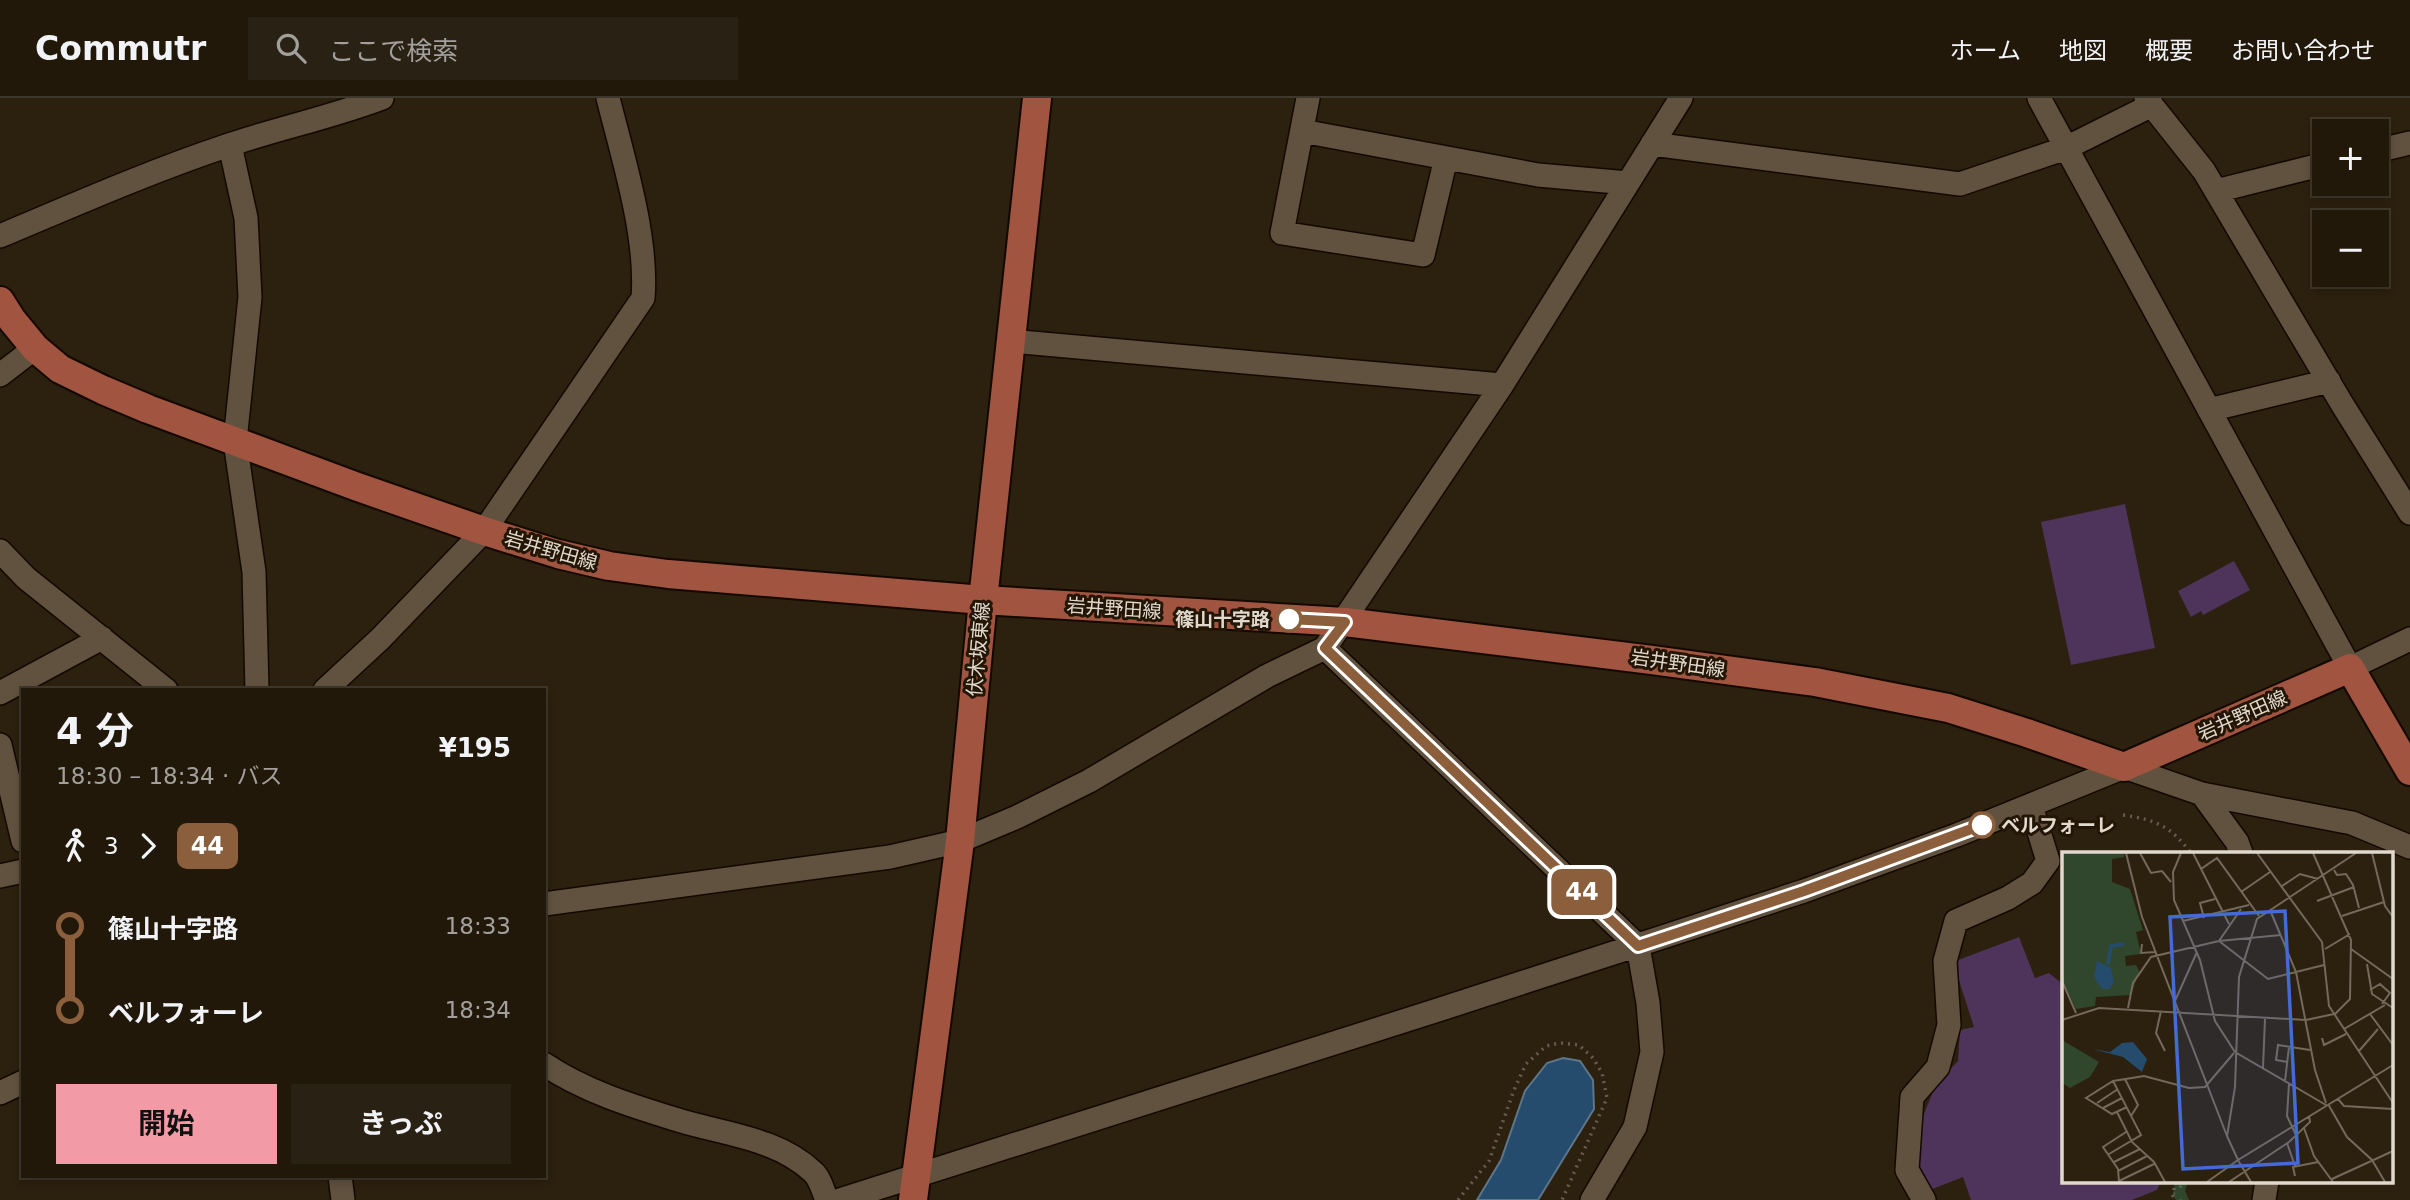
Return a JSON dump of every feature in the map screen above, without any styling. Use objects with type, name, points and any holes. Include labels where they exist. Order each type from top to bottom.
[{"type":"main road","name":"伏木坂東線","points":[[915,1187],[960,841],[1037,98]]},
{"type":"main road","name":"岩井野田線","points":[[0,301],[35,348],[60,369],[103,390],[484,531],[558,554],[609,566],[668,575],[983,600],[1345,622],[1652,660],[1850,688],[1948,709],[2124,767],[2350,668]]},
{"type":"main road","points":[[2350,668],[2410,771]]},
{"type":"street","points":[[0,236],[105,191],[230,145],[382,98]]},
{"type":"street","points":[[327,688],[380,639],[484,531],[643,298],[645,274],[641,246],[608,98]]},
{"type":"street","points":[[1308,98],[1282,233],[1423,255],[1446,158]]},
{"type":"street","points":[[546,904],[876,859],[960,841],[1017,817],[1089,781],[1267,676],[1325,648],[1502,385],[1681,98]]},
{"type":"street","points":[[2039,98],[2350,668],[2410,639]]},
{"type":"street","points":[[1652,144],[1960,184],[2066,148],[2149,101],[2204,171],[2410,513]]},
{"type":"street","points":[[1302,131],[1538,175],[1628,183]]},
{"type":"street","points":[[2389,148],[2410,143]]},
{"type":"street","points":[[230,145],[246,218],[250,297],[235,441],[254,572],[257,688]]},
{"type":"street","points":[[2216,191],[2312,167]]},
{"type":"street","points":[[1010,341],[1502,385]]},
{"type":"street","points":[[0,375],[35,348]]},
{"type":"street","points":[[2209,410],[2329,381]]},
{"type":"street","points":[[0,551],[26,578],[164,688]]},
{"type":"street","points":[[0,693],[102,638]]},
{"type":"street","points":[[1325,648],[1638,946],[1648,1003],[1652,1052],[1635,1126],[1592,1200]]},
{"type":"street","points":[[0,745],[21,833]]},
{"type":"street","points":[[840,1200],[915,1187],[1804,891],[2031,806],[2124,767],[2202,794],[2352,823],[2410,847]]},
{"type":"street","points":[[2202,794],[2237,842],[2241,852]]},
{"type":"street","points":[[1924,1200],[1907,1170],[1912,1097],[1938,1068],[1949,1025],[1945,961],[1956,921],[2008,898],[2032,883],[2048,861],[2031,806]]},
{"type":"street","points":[[0,876],[21,872]]},
{"type":"street","points":[[546,1065],[584,1088],[678,1120],[768,1145],[799,1160],[816,1174],[827,1200]]},
{"type":"street","points":[[0,1093],[21,1084]]},
{"type":"street","points":[[340,1178],[344,1200]]},
{"type":"street","points":[[2264,1200],[2267,1182]]},
{"type":"path","points":[[2123,815],[2149,819],[2177,835],[2190,852]]},
{"type":"path","points":[[1458,1200],[1489,1161],[1526,1064],[1546,1046],[1560,1043],[1580,1045],[1592,1058],[1602,1073],[1607,1098],[1562,1200]]},
{"type":"path","points":[[2175,1182],[2173,1196],[2176,1200]]},
{"type":"green space","points":[[2175,1182],[2188,1182],[2185,1191],[2189,1200],[2176,1200],[2173,1196]]},
{"type":"water","points":[[1563,1058],[1580,1061],[1593,1080],[1594,1109],[1538,1200],[1477,1200],[1501,1160],[1525,1091],[1547,1063]]},
{"type":"building","points":[[2125,504],[2155,648],[2071,665],[2041,522]]},
{"type":"building","points":[[2234,561],[2250,590],[2203,615],[2201,611],[2191,617],[2178,591]]},
{"type":"building","points":[[2019,937],[2035,978],[2049,973],[2062,983],[2062,1182],[2161,1182],[2157,1190],[2132,1200],[1971,1200],[1963,1177],[1925,1192],[1917,1157],[1918,1129],[1936,1084],[1958,1061],[1960,1030],[1974,1027],[1953,962]]},
{"type":"bus line","name":"44","points":[[1289,619],[1345,622],[1325,648],[1638,946],[1804,891],[1982,825]]},
{"type":"place","name":"篠山十字路","points":[[1289,619]]},
{"type":"place","name":"ベルフォーレ","points":[[1982,825]]}]
